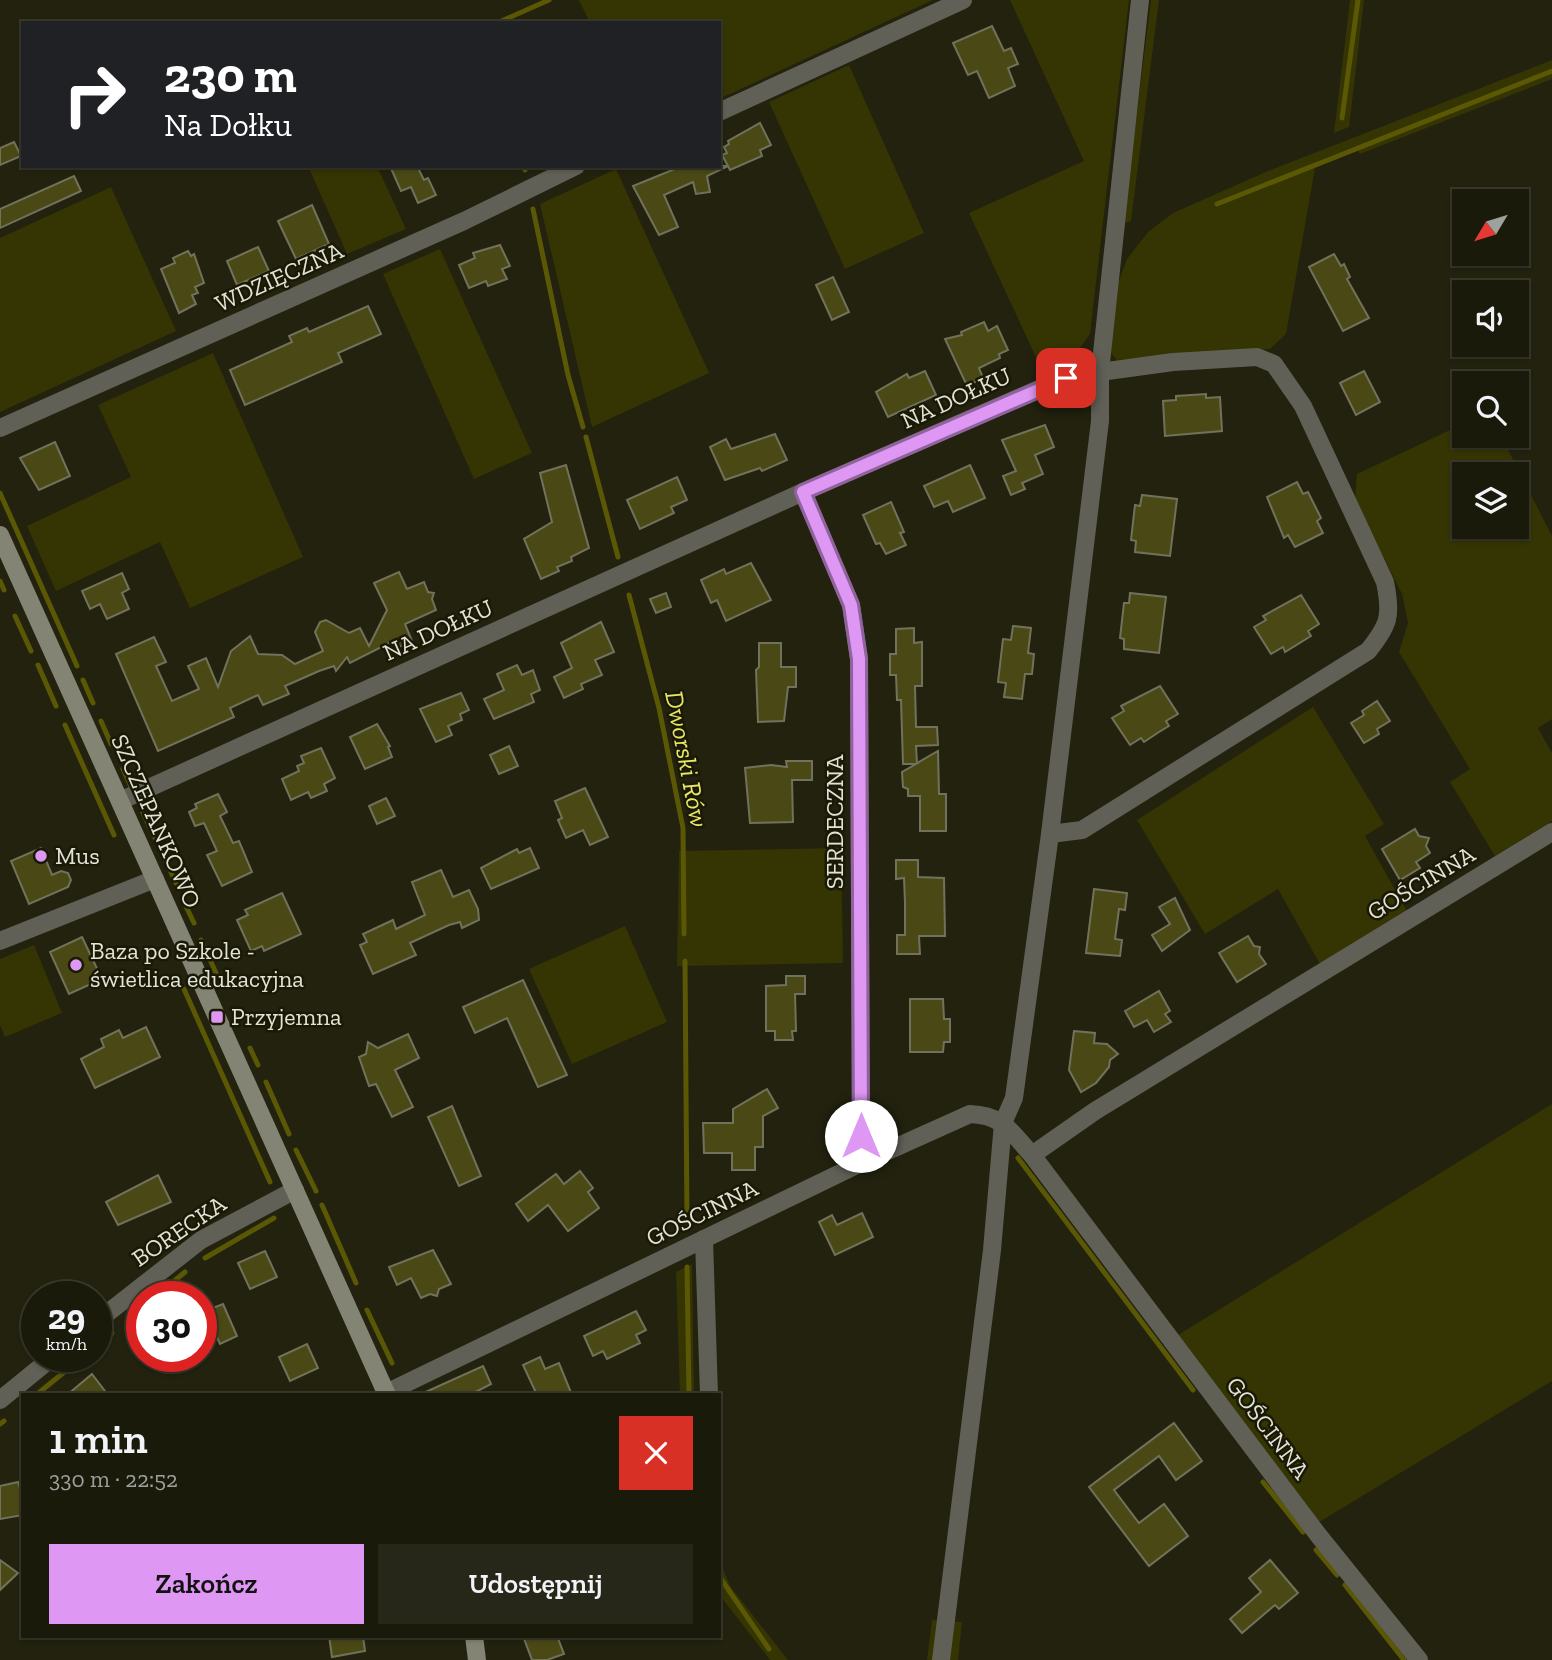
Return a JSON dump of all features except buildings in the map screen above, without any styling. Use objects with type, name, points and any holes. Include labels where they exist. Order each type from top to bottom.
[{"type":"street","points":[[721,111],[963,0]]},
{"type":"street","points":[[941,1660],[992,1250],[1003,1123],[1014,1098],[1050,834],[1100,421],[1100,372],[1140,0]]},
{"type":"street","name":"WDZIĘCZNA","points":[[0,428],[464,221],[572,168]]},
{"type":"street","name":"NA DOŁKU","points":[[120,802],[803,492],[1066,378],[1173,362],[1257,357],[1274,364],[1303,406],[1385,582],[1390,606],[1387,628],[1368,652],[1082,830],[1050,834]]},
{"type":"street","name":"SERDECZNA","points":[[803,492],[851,605],[859,659],[861,1163]]},
{"type":"street","name":"SZCZEPANKOWO","points":[[0,535],[387,1393]]},
{"type":"street","name":"GOŚCINNA","points":[[1032,1155],[1095,1111],[1552,832]]},
{"type":"street","points":[[0,941],[155,879]]},
{"type":"street","name":"GOŚCINNA","points":[[389,1393],[861,1163],[970,1114],[988,1115],[1003,1123],[1032,1155],[1319,1536],[1419,1660]]},
{"type":"street","name":"BORECKA","points":[[112,1310],[201,1240],[295,1189]]},
{"type":"street","points":[[704,1239],[709,1393]]},
{"type":"street","points":[[0,1400],[34,1372]]},
{"type":"street","points":[[474,1638],[477,1660]]},
{"type":"shaded area","points":[[579,0],[933,0],[721,98],[721,21],[589,21]]},
{"type":"shaded area","points":[[1010,0],[1129,0],[1090,334],[1077,352],[1041,368],[969,213],[1084,161]]},
{"type":"shaded area","points":[[1151,0],[1159,0],[1131,221],[1123,224]]},
{"type":"shaded area","points":[[1350,0],[1364,0],[1349,127],[1334,133]]},
{"type":"shaded area","points":[[1552,60],[1552,79],[1360,154],[1356,146],[1316,162],[1286,334],[1270,349],[1117,360],[1111,353],[1118,283],[1127,259],[1148,232],[1173,213],[1268,171]]},
{"type":"shaded area","points":[[849,65],[924,233],[845,269],[769,102]]},
{"type":"shaded area","points":[[309,168],[378,168],[406,229],[347,254]]},
{"type":"shaded area","points":[[616,169],[709,373],[592,427],[540,204]]},
{"type":"shaded area","points":[[111,187],[176,331],[0,412],[0,238]]},
{"type":"shaded area","points":[[440,249],[532,453],[474,479],[383,274]]},
{"type":"shaded area","points":[[213,353],[303,557],[190,608],[160,542],[56,591],[27,526],[131,477],[98,405]]},
{"type":"shaded area","points":[[1452,429],[1452,448],[1507,448],[1514,462],[1452,462],[1452,539],[1529,539],[1529,491],[1552,536],[1552,719],[1538,728],[1552,753],[1552,821],[1495,856],[1450,782],[1470,769],[1399,652],[1408,623],[1402,594],[1355,500],[1357,474]]},
{"type":"shaded area","points":[[1313,707],[1384,824],[1365,836],[1407,911],[1320,964],[1278,889],[1205,934],[1137,820]]},
{"type":"shaded area","points":[[841,848],[843,963],[677,966],[679,851]]},
{"type":"shaded area","points":[[625,926],[667,1022],[572,1064],[529,969]]},
{"type":"shaded area","points":[[34,945],[62,1013],[5,1037],[0,1025],[0,959]]},
{"type":"shaded area","points":[[1552,1104],[1552,1381],[1316,1524],[1178,1335]]},
{"type":"shaded area","points":[[692,1264],[694,1393],[680,1393],[676,1272]]},
{"type":"shaded area","points":[[721,1563],[730,1586],[788,1660],[770,1660],[721,1597]]},
{"type":"shaded area","points":[[932,1620],[962,1622],[958,1660],[927,1660]]},
{"type":"waterway","name":"Dworski Rów","points":[[502,21],[549,0]]},
{"type":"waterway","points":[[1342,118],[1358,0]]},
{"type":"waterway","points":[[1217,204],[1552,71]]},
{"type":"waterway","name":"Dworski Rów","points":[[533,209],[568,375],[583,427]]},
{"type":"waterway","name":"Dworski Rów","points":[[586,437],[618,557]]},
{"type":"waterway","points":[[0,493],[77,666]]},
{"type":"waterway","points":[[0,581],[4,590]]},
{"type":"waterway","name":"Dworski Rów","points":[[629,595],[659,708],[683,828],[684,934]]},
{"type":"waterway","points":[[15,616],[31,651]]},
{"type":"waterway","points":[[38,665],[56,706]]},
{"type":"waterway","points":[[83,680],[93,703]]},
{"type":"waterway","points":[[101,721],[111,744]]},
{"type":"waterway","points":[[65,725],[114,835]]},
{"type":"waterway","points":[[123,769],[132,789]]},
{"type":"waterway","points":[[143,813],[155,838]]},
{"type":"waterway","points":[[164,857],[176,883]]},
{"type":"waterway","points":[[183,900],[194,923]]},
{"type":"waterway","points":[[201,940],[216,973]]},
{"type":"waterway","name":"Dworski Rów","points":[[685,961],[687,1223]]},
{"type":"waterway","points":[[184,989],[270,1182]]},
{"type":"waterway","points":[[250,1048],[258,1065]]},
{"type":"waterway","points":[[266,1082],[289,1134]]},
{"type":"waterway","points":[[296,1150],[316,1191]]},
{"type":"waterway","points":[[1018,1158],[1193,1390]]},
{"type":"waterway","points":[[322,1205],[356,1283]]},
{"type":"waterway","points":[[205,1258],[274,1218]]},
{"type":"waterway","name":"Dworski Rów","points":[[687,1267],[689,1393]]},
{"type":"waterway","points":[[174,1281],[185,1272]]},
{"type":"waterway","points":[[367,1310],[392,1363]]},
{"type":"waterway","points":[[38,1393],[64,1372]]},
{"type":"waterway","points":[[0,1424],[4,1421]]},
{"type":"waterway","points":[[1263,1482],[1303,1532]]},
{"type":"waterway","points":[[1316,1550],[1337,1575]]},
{"type":"waterway","name":"Dworski Rów","points":[[721,1579],[769,1649]]},
{"type":"waterway","points":[[1345,1585],[1404,1660]]},
{"type":"place","name":"Mus","points":[[41,856]]},
{"type":"place","name":"Baza po Szkole - świetlica edukacyjna","points":[[76,965]]},
{"type":"place","name":"Przyjemna","points":[[217,1017]]},
{"type":"route","points":[[861,1136],[859,659],[851,605],[803,492],[1066,378]]}]
